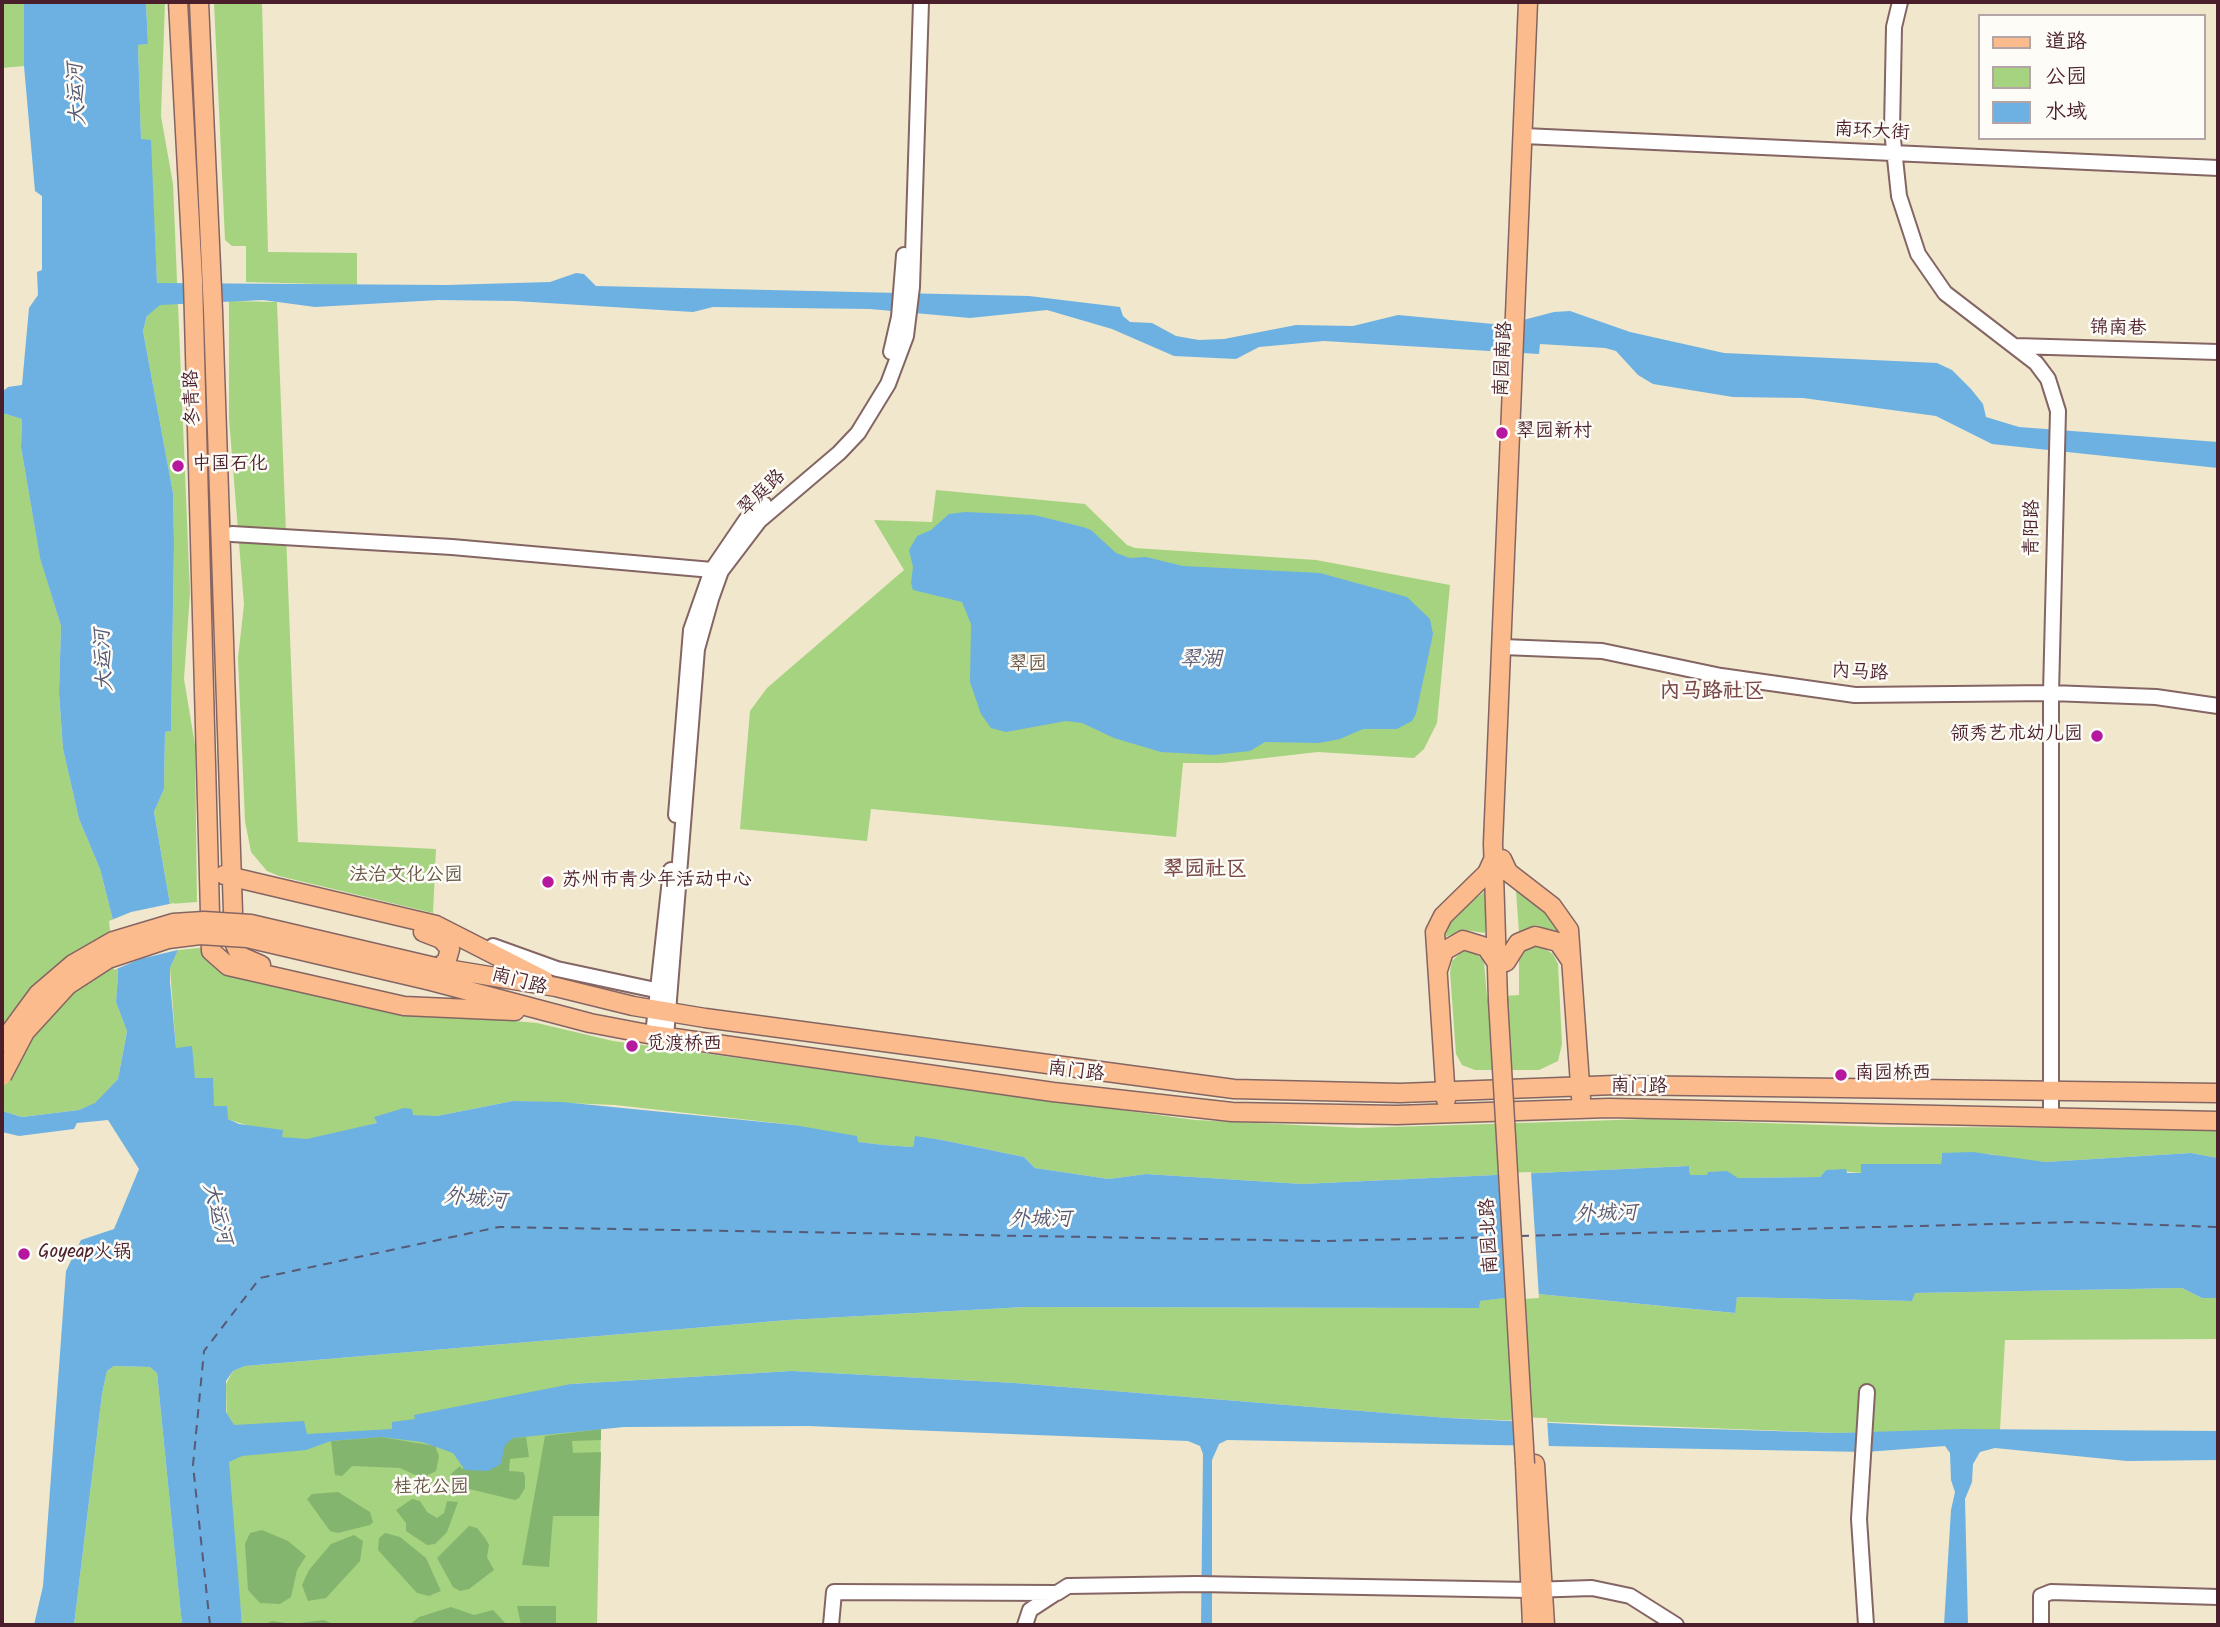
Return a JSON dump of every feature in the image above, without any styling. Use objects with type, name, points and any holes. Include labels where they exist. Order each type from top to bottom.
[{"type":"main road","name":"冬青路","points":[[178,2],[193,280],[211,948],[225,964],[404,1006],[547,1012]]},
{"type":"main road","name":"冬青路","points":[[199,2],[213,311],[235,947],[239,955],[249,962],[436,1002],[442,997],[443,991],[433,974]]},
{"type":"main road","name":"南园南路","points":[[1528,2],[1529,136]]},
{"type":"main road","name":"南园南路","points":[[1498,851],[1529,136],[1538,2]]},
{"type":"main road","points":[[1498,851],[1511,875],[1552,906],[1567,925],[1574,971],[1581,1108]]},
{"type":"main road","points":[[1447,1114],[1434,945],[1438,924],[1487,873],[1498,851]]},
{"type":"main road","name":"南园北路","points":[[1498,851],[1503,999],[1537,1589],[1545,1625]]},
{"type":"main road","points":[[208,877],[425,922],[455,932],[556,987]]},
{"type":"main road","points":[[232,882],[434,936],[447,944],[450,952],[446,963],[433,974]]},
{"type":"main road","name":"南门路","points":[[2,1043],[32,1000],[73,964],[121,938],[173,923],[204,920],[251,924],[433,974],[547,1012],[659,1036],[1171,1106],[1305,1115],[1447,1114],[1581,1108],[2218,1121]]},
{"type":"main road","name":"南门路","points":[[2,1076],[25,1032],[68,985],[108,959],[168,939],[208,935],[247,938],[433,974],[556,987],[663,1011],[1188,1084],[1326,1093],[1580,1085],[2218,1093]]},
{"type":"main road","points":[[1437,977],[1444,951],[1460,940],[1481,944],[1502,962],[1521,940],[1543,936],[1563,946],[1574,971]]},
{"type":"main road","name":"南园北路","points":[[1532,1625],[1537,1589]]},
{"type":"street","name":"翠庭路","points":[[907,286],[912,2]]},
{"type":"street","name":"翠庭路","points":[[659,1036],[697,649],[711,599],[721,571],[759,522],[839,453],[874,410],[897,363],[907,286],[921,2]]},
{"type":"street","name":"青阳路","points":[[1900,2],[1894,27],[1892,130],[1899,196],[1918,254],[1932,276],[1965,311],[2036,363],[2048,379],[2058,411],[2054,455],[2051,694],[2051,1118]]},
{"type":"street","name":"南环大街","points":[[1529,136],[2218,169]]},
{"type":"street","name":"翠庭路","points":[[663,1011],[660,992],[687,654],[691,631],[712,570],[746,520],[835,445],[866,408],[904,317]]},
{"type":"street","name":"锦南巷","points":[[2016,346],[2218,352]]},
{"type":"street","points":[[232,534],[452,547],[712,570]]},
{"type":"street","name":"内马路","points":[[1507,647],[1602,651],[1721,676],[1855,695],[2051,694],[2156,697],[2218,706]]},
{"type":"street","points":[[455,932],[557,970],[660,992]]},
{"type":"street","points":[[1867,1392],[1858,1519],[1867,1625]]},
{"type":"street","points":[[1025,1625],[1030,1610],[1068,1586],[1219,1584],[1592,1588],[1630,1595],[1676,1625]]},
{"type":"street","points":[[2041,1625],[2041,1596],[2051,1591],[2218,1597]]},
{"type":"street","points":[[831,1625],[834,1592],[1057,1593]]},
{"type":"green space","points":[[2,2],[24,2],[24,66],[2,68]]},
{"type":"green space","points":[[146,2],[165,2],[161,116],[173,184],[190,593],[184,679],[195,745],[197,902],[170,904],[154,812],[164,789],[165,732],[171,731],[173,493],[143,331],[157,283],[150,140],[141,140],[138,45],[148,44]]},
{"type":"green space","points":[[214,2],[262,2],[268,252],[357,253],[357,285],[246,282],[246,246],[232,246],[225,240]]},
{"type":"green space","name":"法治文化公园","points":[[229,301],[277,302],[298,842],[436,849],[433,913],[279,876],[267,871],[251,852],[245,821],[238,658],[244,605],[229,418]]},
{"type":"green space","points":[[2,413],[22,419],[21,447],[40,557],[61,626],[59,693],[63,749],[79,819],[100,869],[115,928],[118,975],[116,1002],[127,1030],[118,1079],[95,1104],[79,1110],[22,1117],[2,1111]]},
{"type":"green space","name":"翠园","points":[[936,490],[1085,504],[1127,545],[1135,548],[1316,560],[1450,585],[1437,723],[1424,749],[1414,758],[1318,752],[1221,763],[1183,763],[1176,837],[871,809],[867,841],[740,829],[750,711],[767,688],[904,570],[874,520],[932,522]]},
{"type":"green space","points":[[1485,891],[1485,933],[1464,930],[1445,937],[1452,918]]},
{"type":"green space","points":[[1516,891],[1525,894],[1544,909],[1561,934],[1536,925],[1519,932]]},
{"type":"green space","points":[[1540,946],[1553,954],[1558,964],[1562,1044],[1558,1061],[1539,1070],[1475,1070],[1462,1065],[1456,1054],[1450,972],[1452,961],[1462,951],[1476,953],[1484,962],[1487,997],[1519,995],[1519,957],[1526,948]]},
{"type":"green space","points":[[208,947],[208,957],[436,1014],[537,1023],[613,1041],[1195,1120],[1359,1128],[1649,1119],[1881,1127],[2218,1128],[2218,1158],[2191,1153],[2046,1162],[2021,1161],[1991,1154],[1942,1153],[1941,1164],[1862,1164],[1862,1173],[1826,1170],[1820,1177],[1738,1178],[1690,1175],[1689,1166],[1302,1184],[1146,1174],[1109,1179],[1035,1168],[1024,1157],[942,1140],[915,1137],[913,1147],[884,1145],[857,1142],[794,1125],[615,1105],[513,1101],[437,1116],[375,1117],[377,1123],[317,1139],[295,1139],[282,1137],[282,1130],[259,1129],[227,1119],[214,1107],[176,1049],[170,968],[178,950]]},
{"type":"green space","name":"桂花公园","points":[[2182,1288],[2202,1298],[2218,1298],[2218,1339],[2005,1340],[2000,1430],[1838,1433],[1448,1418],[1015,1383],[792,1371],[571,1384],[561,1432],[601,1429],[597,1625],[242,1625],[228,1477],[226,1384],[233,1371],[245,1366],[788,1320],[1025,1307],[1478,1308],[1479,1301],[1538,1294],[1734,1313],[1737,1297],[1912,1301],[1914,1293]]},
{"type":"green space","points":[[114,1366],[150,1367],[157,1373],[182,1625],[74,1625],[102,1394],[107,1371]]},
{"type":"green space","points":[[601,1429],[601,1440],[572,1441],[573,1453],[601,1452],[599,1516],[553,1516],[549,1567],[522,1565],[545,1436]]},
{"type":"green space","points":[[381,1437],[435,1446],[439,1456],[436,1471],[422,1478],[400,1468],[352,1466],[342,1476],[335,1475],[331,1441]]},
{"type":"green space","points":[[526,1437],[529,1457],[510,1459],[509,1471],[523,1472],[525,1476],[525,1488],[519,1498],[515,1500],[465,1488],[452,1479],[451,1474],[460,1466],[462,1469],[512,1438]]},
{"type":"green space","points":[[338,1492],[370,1512],[373,1522],[338,1533],[330,1531],[307,1499],[312,1494]]},
{"type":"green space","points":[[412,1499],[420,1501],[427,1512],[437,1518],[444,1513],[447,1501],[458,1502],[447,1532],[435,1544],[427,1545],[406,1531],[406,1523],[396,1510]]},
{"type":"green space","points":[[469,1526],[477,1528],[489,1545],[487,1557],[494,1570],[469,1589],[460,1591],[453,1587],[437,1558]]},
{"type":"green space","points":[[262,1530],[288,1541],[306,1556],[297,1570],[291,1597],[280,1604],[260,1603],[248,1590],[245,1544],[250,1533]]},
{"type":"green space","points":[[385,1533],[400,1537],[426,1558],[441,1591],[429,1596],[417,1593],[378,1550],[379,1538]]},
{"type":"green space","points":[[354,1535],[363,1541],[360,1561],[326,1598],[308,1601],[302,1585],[309,1570],[331,1544]]},
{"type":"green space","points":[[517,1606],[556,1606],[556,1625],[521,1625]]},
{"type":"green space","points":[[451,1607],[474,1615],[493,1610],[507,1625],[409,1625],[419,1617]]},
{"type":"green space","points":[[324,1620],[335,1625],[262,1625],[272,1621],[292,1624]]},
{"type":"water","points":[[24,2],[146,2],[148,44],[138,45],[141,139],[151,140],[157,283],[446,285],[550,282],[576,273],[584,274],[596,286],[1029,296],[1120,307],[1123,316],[1130,322],[1152,323],[1176,336],[1199,340],[1224,339],[1296,325],[1353,326],[1398,315],[1504,325],[1554,312],[1570,311],[1630,332],[1724,353],[1937,363],[1952,370],[1971,389],[1983,404],[1986,417],[2019,427],[2218,442],[2218,468],[1992,444],[1936,416],[1803,398],[1733,397],[1653,384],[1638,375],[1616,351],[1605,348],[1540,344],[1539,354],[1324,341],[1259,347],[1236,359],[1174,356],[1112,329],[1047,310],[970,318],[870,309],[713,307],[693,312],[515,301],[439,300],[315,307],[263,300],[160,305],[147,316],[143,331],[173,493],[171,731],[165,732],[164,789],[154,812],[178,950],[170,968],[176,1048],[192,1046],[195,1078],[213,1078],[214,1106],[227,1106],[228,1119],[239,1124],[283,1130],[282,1137],[307,1139],[377,1123],[374,1117],[404,1108],[412,1109],[413,1115],[437,1116],[513,1101],[562,1102],[794,1125],[857,1136],[858,1142],[884,1145],[913,1147],[915,1136],[1024,1157],[1035,1168],[1109,1179],[1146,1174],[1302,1184],[1689,1166],[1690,1175],[1727,1171],[1738,1178],[1820,1177],[1826,1170],[1846,1169],[1847,1173],[1861,1173],[1861,1164],[1941,1164],[1942,1153],[1973,1152],[2045,1162],[2191,1153],[2218,1158],[2218,1298],[2202,1298],[2182,1288],[1915,1293],[1912,1301],[1737,1297],[1735,1313],[1538,1294],[1480,1301],[1479,1308],[1025,1307],[788,1320],[245,1366],[233,1371],[226,1381],[226,1412],[234,1425],[304,1421],[307,1434],[392,1429],[392,1422],[415,1419],[414,1415],[571,1384],[792,1371],[1015,1383],[1448,1418],[1612,1426],[1838,1433],[1961,1429],[2218,1431],[2218,1460],[2127,1461],[1995,1448],[1980,1452],[1973,1464],[1972,1482],[1965,1499],[1968,1625],[1944,1625],[1951,1510],[1955,1492],[1951,1480],[1950,1453],[1945,1446],[1866,1452],[1227,1440],[1219,1444],[1212,1460],[1212,1625],[1201,1625],[1203,1454],[1200,1446],[1188,1441],[808,1426],[624,1427],[513,1438],[505,1445],[501,1464],[488,1471],[465,1470],[453,1453],[422,1442],[381,1437],[331,1441],[306,1450],[242,1456],[229,1462],[242,1625],[182,1625],[157,1373],[150,1367],[114,1366],[107,1371],[102,1394],[74,1625],[34,1625],[43,1586],[66,1271],[81,1240],[114,1229],[139,1169],[108,1120],[77,1123],[74,1129],[19,1136],[2,1132],[2,1111],[22,1117],[79,1110],[95,1103],[118,1079],[127,1031],[116,1002],[118,975],[115,928],[100,869],[79,819],[63,749],[59,693],[61,626],[40,558],[21,447],[22,419],[2,413],[2,392],[8,387],[22,385],[29,308],[38,295],[37,272],[42,270],[42,196],[35,191],[24,66]]},
{"type":"water","name":"翠湖","points":[[965,512],[1034,515],[1083,527],[1091,530],[1116,553],[1130,558],[1146,557],[1183,566],[1320,573],[1407,597],[1430,619],[1433,634],[1416,714],[1412,721],[1397,729],[1363,729],[1340,739],[1319,743],[1265,742],[1250,751],[1214,755],[1161,752],[1114,738],[1082,723],[1066,721],[1006,732],[991,728],[981,714],[970,682],[971,624],[962,602],[913,590],[911,583],[913,567],[909,550],[917,536],[931,530],[949,514]]},
{"type":"pier","points":[[174,903],[182,949],[140,959],[114,970],[109,921],[131,912]]},
{"type":"pier","points":[[1531,1172],[1539,1298],[1506,1300],[1498,1173]]},
{"type":"pier","points":[[1514,1417],[1547,1418],[1549,1449],[1516,1448]]},
{"type":"ferry route","points":[[1520,1236],[2074,1222],[2218,1227]]},
{"type":"ferry route","points":[[210,1625],[193,1465],[204,1351],[260,1278],[499,1227],[1323,1241],[1503,1237]]},
{"type":"place","name":"翠园新村","points":[[1502,433]]},
{"type":"place","name":"中国石化","points":[[178,466]]},
{"type":"place","name":"领秀艺术幼儿园","points":[[2097,736]]},
{"type":"place","name":"苏州市青少年活动中心","points":[[548,882]]},
{"type":"place","name":"觅渡桥西","points":[[632,1046]]},
{"type":"place","name":"南园桥西","points":[[1841,1075]]},
{"type":"place","name":"Goyeap火锅","points":[[24,1254]]},
{"type":"district","name":"内马路社区","points":[[1712,693]]},
{"type":"district","name":"翠园社区","points":[[1205,871]]},
{"type":"water label","name":"大运河","points":[[79,94]]},
{"type":"water label","name":"大运河","points":[[106,660]]},
{"type":"water label","name":"外城河","points":[[475,1201]]},
{"type":"water label","name":"大运河","points":[[215,1214]]},
{"type":"water label","name":"外城河","points":[[1606,1216]]},
{"type":"water label","name":"外城河","points":[[1040,1221]]}]
